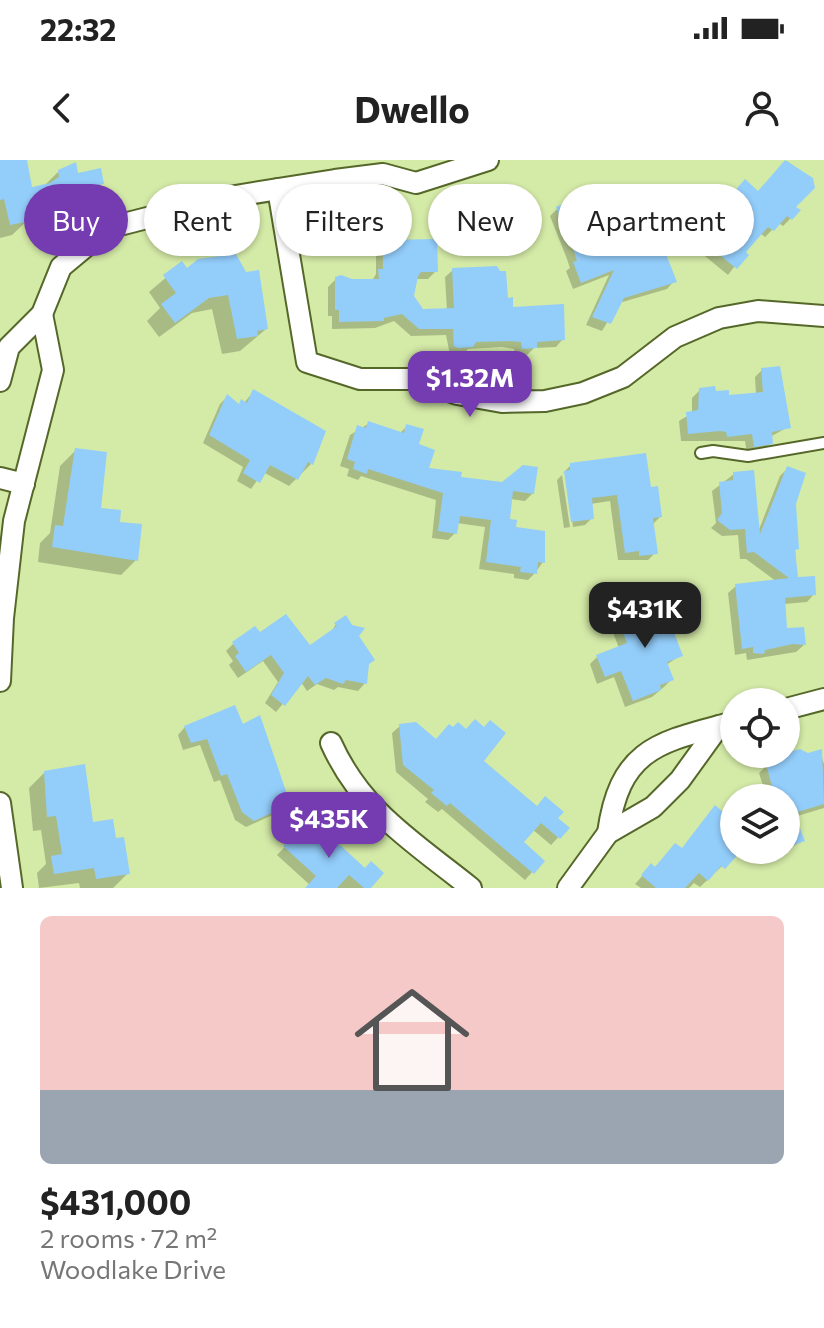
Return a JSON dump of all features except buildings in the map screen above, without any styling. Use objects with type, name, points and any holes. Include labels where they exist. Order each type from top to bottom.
[{"type":"street","points":[[383,174],[399,160]]},
{"type":"street","points":[[313,184],[383,174],[416,183],[488,160]]},
{"type":"street","points":[[0,381],[9,347],[42,314],[61,267],[108,228],[229,197],[276,189]]},
{"type":"street","points":[[289,256],[307,362],[360,379],[413,379],[457,394],[502,402],[545,401],[583,393],[623,377],[675,337],[719,318],[758,311],[824,316]]},
{"type":"street","points":[[0,681],[4,571],[53,370],[42,314]]},
{"type":"street","points":[[0,478],[24,484]]},
{"type":"street","points":[[800,705],[824,699]]},
{"type":"street","points":[[568,888],[608,833],[621,781],[642,757],[675,736],[720,725]]},
{"type":"street","points":[[608,833],[653,807],[720,731]]},
{"type":"street","points":[[331,743],[342,768],[368,805],[471,888]]},
{"type":"street","points":[[0,803],[12,888]]},
{"type":"lane","points":[[701,453],[713,451],[748,456],[824,443]]}]
